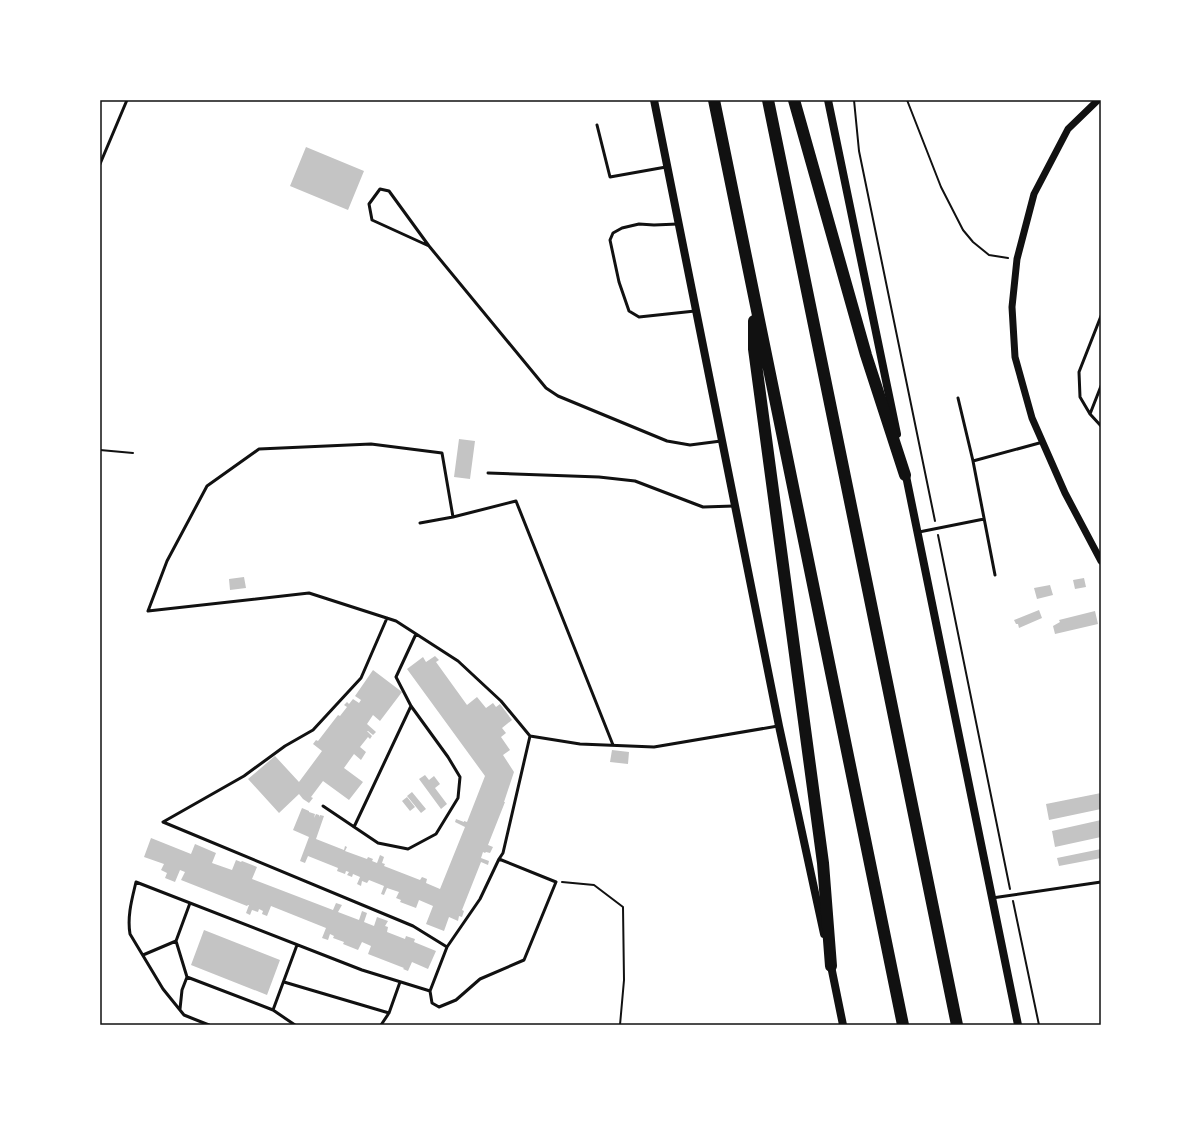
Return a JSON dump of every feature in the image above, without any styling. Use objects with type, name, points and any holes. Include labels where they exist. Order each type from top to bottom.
[{"type":"highway","points":[[714,100],[903,1025]]},
{"type":"highway","points":[[768,100],[957,1025]]},
{"type":"highway","points":[[794,100],[866,355],[905,475]]},
{"type":"highway","points":[[753,290],[754,349],[823,863],[831,966]]},
{"type":"main road","points":[[654,100],[780,726],[843,1025]]},
{"type":"main road","points":[[828,100],[1018,1025]]},
{"type":"street","points":[[1098,100],[1068,129],[1034,194],[1017,259],[1012,307],[1015,357],[1032,418],[1066,493],[1101,561]]},
{"type":"lane","points":[[100,164],[127,100]]},
{"type":"lane","points":[[597,124],[610,177],[668,167]]},
{"type":"lane","points":[[429,246],[372,220],[370,204],[380,189],[389,191],[429,246],[546,388],[558,396],[667,441],[690,445],[723,441]]},
{"type":"lane","points":[[680,224],[639,224],[622,228],[613,233],[610,240],[619,282],[629,311],[639,317],[697,310]]},
{"type":"lane","points":[[1101,316],[1079,372],[1080,397],[1090,414],[1101,426]]},
{"type":"lane","points":[[1090,414],[1101,386]]},
{"type":"lane","points":[[958,398],[973,461],[995,575]]},
{"type":"lane","points":[[973,461],[1043,442]]},
{"type":"lane","points":[[453,517],[442,453],[371,444],[259,449],[207,486],[167,561],[148,611],[309,593],[387,618],[396,621],[458,661],[501,701],[530,736],[580,744],[654,747],[780,726]]},
{"type":"lane","points":[[488,473],[599,477],[635,481],[703,508],[736,506]]},
{"type":"lane","points":[[420,523],[453,517],[516,501],[613,745]]},
{"type":"lane","points":[[917,533],[984,519]]},
{"type":"lane","points":[[387,618],[361,678],[312,730],[285,746],[244,776],[163,822],[412,926],[447,947]]},
{"type":"lane","points":[[323,806],[378,843],[408,849],[436,834],[458,798],[460,777],[448,757],[411,706],[396,677],[416,634]]},
{"type":"lane","points":[[354,827],[411,706]]},
{"type":"lane","points":[[499,859],[556,882],[524,960],[480,978],[456,1000],[439,1007],[432,1003],[430,991],[447,947],[480,899],[499,859],[503,853],[530,736]]},
{"type":"lane","points":[[209,1025],[184,1015],[163,990],[130,934],[128,924],[136,882],[362,970],[430,991]]},
{"type":"lane","points":[[992,898],[1101,882]]},
{"type":"lane","points":[[180,1009],[182,990],[187,977],[176,940],[190,903]]},
{"type":"lane","points":[[143,955],[176,940]]},
{"type":"lane","points":[[273,1010],[297,945]]},
{"type":"lane","points":[[187,977],[273,1010],[295,1025]]},
{"type":"lane","points":[[284,982],[389,1013]]},
{"type":"lane","points":[[381,1025],[389,1013],[400,982]]},
{"type":"path","points":[[854,100],[859,151],[1039,1025]]},
{"type":"path","points":[[907,100],[941,187],[963,230],[973,242],[989,255],[1017,259]]},
{"type":"path","points":[[100,450],[133,453]]},
{"type":"path","points":[[556,882],[594,885],[623,907],[624,980],[620,1025]]},
{"type":"building","points":[[306,147],[364,171],[348,210],[290,186]]},
{"type":"building","points":[[459,439],[475,441],[470,479],[454,477]]},
{"type":"building","points":[[244,577],[246,588],[230,590],[229,579]]},
{"type":"building","points":[[1084,578],[1086,587],[1075,589],[1073,580]]},
{"type":"building","points":[[1050,585],[1053,595],[1037,599],[1034,588]]},
{"type":"building","points":[[1039,610],[1042,618],[1019,628],[1018,624],[1016,624],[1014,620]]},
{"type":"building","points":[[1095,611],[1098,624],[1055,634],[1053,626],[1060,622],[1059,620]]},
{"type":"building","points":[[435,656],[439,660],[436,662],[467,705],[477,697],[486,708],[493,703],[496,707],[500,704],[512,720],[502,728],[506,733],[501,737],[510,750],[503,755],[514,772],[505,802],[488,845],[493,847],[490,853],[483,852],[481,858],[489,861],[488,865],[481,862],[462,910],[464,911],[462,917],[459,916],[458,921],[449,917],[444,931],[426,924],[433,906],[419,900],[416,908],[400,902],[401,900],[396,898],[399,892],[387,888],[384,895],[381,894],[384,886],[369,880],[367,883],[362,881],[361,886],[357,884],[360,877],[353,874],[352,877],[347,875],[349,872],[346,871],[345,874],[337,871],[338,868],[308,856],[305,863],[300,861],[309,837],[293,830],[302,808],[315,814],[314,818],[316,814],[319,815],[319,817],[320,815],[324,816],[316,839],[344,850],[345,846],[347,847],[345,851],[367,859],[368,857],[377,863],[380,855],[384,857],[382,863],[385,864],[384,866],[420,880],[422,877],[427,879],[426,883],[440,889],[465,827],[455,822],[456,819],[467,822],[485,776],[407,669],[423,657],[426,662]]},
{"type":"building","points":[[373,670],[402,692],[380,721],[373,715],[367,724],[376,732],[373,735],[367,731],[372,736],[370,739],[368,737],[360,747],[366,752],[361,760],[354,754],[344,768],[363,782],[349,800],[323,781],[311,797],[313,798],[309,803],[299,794],[279,813],[248,779],[275,756],[299,782],[322,751],[313,744],[316,740],[318,741],[338,715],[340,716],[347,707],[344,705],[347,702],[349,704],[353,699],[359,703],[361,700],[355,696]]},
{"type":"building","points":[[612,750],[629,752],[628,764],[610,762]]},
{"type":"building","points":[[425,775],[429,780],[434,776],[440,784],[435,788],[447,804],[441,809],[419,779]]},
{"type":"building","points":[[412,792],[426,809],[421,813],[407,796]]},
{"type":"building","points":[[1101,793],[1101,809],[1049,820],[1046,804]]},
{"type":"building","points":[[407,797],[415,807],[410,811],[402,801]]},
{"type":"building","points":[[1101,820],[1101,837],[1055,847],[1052,831]]},
{"type":"building","points":[[151,838],[191,854],[195,844],[216,853],[212,863],[232,870],[236,860],[242,861],[257,867],[252,879],[333,910],[336,903],[342,905],[338,912],[359,920],[362,911],[367,913],[364,922],[374,926],[377,917],[388,921],[385,926],[388,927],[387,932],[405,939],[406,936],[415,939],[414,942],[436,951],[428,969],[412,962],[408,971],[368,954],[371,946],[362,942],[358,950],[343,944],[344,942],[333,938],[334,936],[330,934],[328,940],[322,938],[326,928],[271,906],[267,916],[262,914],[263,911],[259,909],[258,912],[252,910],[250,915],[246,913],[249,905],[247,906],[181,880],[185,872],[180,870],[175,882],[165,878],[167,873],[161,870],[164,864],[144,857]]},
{"type":"building","points":[[1101,849],[1101,858],[1059,866],[1057,858]]},
{"type":"building","points":[[204,930],[280,960],[267,995],[191,965]]}]
